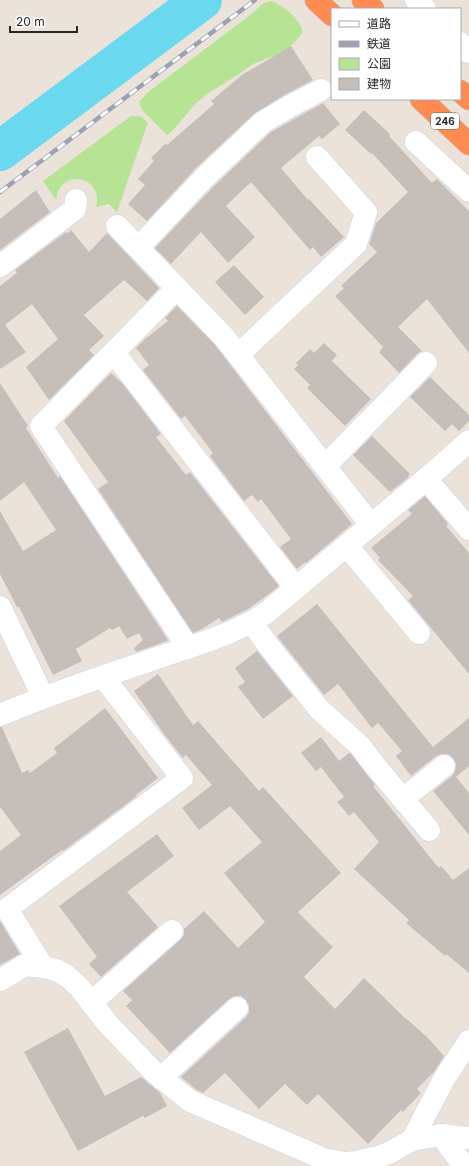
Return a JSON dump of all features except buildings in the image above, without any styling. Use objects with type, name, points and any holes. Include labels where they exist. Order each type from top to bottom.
[{"type":"highway","points":[[316,0],[331,14]]},
{"type":"highway","points":[[363,0],[372,8]]},
{"type":"highway","points":[[461,92],[469,99]]},
{"type":"highway","name":"246","points":[[422,100],[469,144]]},
{"type":"street","points":[[416,0],[424,8]]},
{"type":"street","points":[[461,44],[469,52]]},
{"type":"street","points":[[139,248],[205,177],[263,122],[321,90]]},
{"type":"street","points":[[416,142],[469,191]]},
{"type":"street","points":[[238,355],[356,244],[366,212],[317,157]]},
{"type":"street","points":[[0,266],[75,209],[76,200]]},
{"type":"street","points":[[117,226],[224,337],[372,525]]},
{"type":"street","points":[[177,288],[41,426],[188,648]]},
{"type":"street","points":[[114,353],[296,588]]},
{"type":"street","points":[[325,466],[426,363]]},
{"type":"street","points":[[0,715],[43,697],[188,648],[252,623],[347,546],[469,441]]},
{"type":"street","points":[[426,479],[469,529]]},
{"type":"street","points":[[347,546],[419,633]]},
{"type":"street","points":[[0,607],[43,697]]},
{"type":"street","points":[[252,623],[319,709],[360,746],[429,830]]},
{"type":"street","points":[[43,967],[7,909],[182,778],[102,677]]},
{"type":"street","points":[[403,798],[444,766]]},
{"type":"street","points":[[91,1003],[172,931]]},
{"type":"street","points":[[0,980],[25,966],[43,967],[56,970],[67,976],[80,988],[108,1024],[153,1071],[190,1101],[324,1159],[344,1163],[364,1163],[391,1152],[412,1140],[441,1135],[469,1138]]},
{"type":"street","points":[[161,1078],[237,1008]]},
{"type":"street","points":[[412,1140],[444,1079],[469,1041]]},
{"type":"street","points":[[441,1135],[464,1166]]},
{"type":"green space","points":[[271,1],[290,13],[298,22],[303,32],[282,54],[253,64],[207,94],[195,104],[167,135],[142,110],[139,102],[147,93],[254,12],[262,4]]},
{"type":"green space","points":[[131,116],[140,116],[148,122],[117,212],[109,204],[96,207],[97,197],[94,188],[81,180],[73,179],[65,183],[59,189],[56,200],[43,181]]},
{"type":"waterway","points":[[0,151],[202,0]]},
{"type":"railway","points":[[0,192],[255,0]]}]
